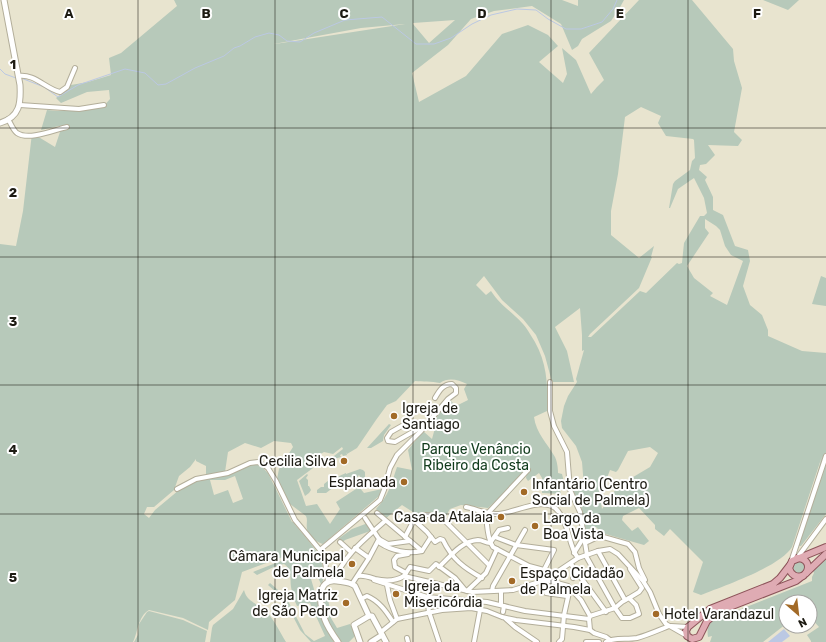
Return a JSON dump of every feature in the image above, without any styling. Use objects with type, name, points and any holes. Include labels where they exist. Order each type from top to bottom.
[{"type":"main road","points":[[701,637],[689,639],[686,631],[703,614],[714,607],[773,584],[780,578],[793,561],[826,547]]},
{"type":"main road","points":[[701,637],[707,621],[717,612],[790,584],[805,574],[826,554]]},
{"type":"main road","points":[[803,559],[807,562],[808,568],[805,574],[798,577],[793,574],[790,570],[793,561],[803,559]]},
{"type":"main road","points":[[690,626],[698,626],[701,637]]},
{"type":"street","points":[[0,123],[14,114],[20,105],[21,99],[20,85],[4,0]]},
{"type":"street","points":[[18,76],[29,77],[43,83],[55,91],[60,92],[67,87],[75,68]]},
{"type":"street","points":[[20,105],[80,109],[104,105]]},
{"type":"street","points":[[8,119],[17,133],[25,136],[36,135],[67,127]]},
{"type":"street","points":[[550,382],[550,411],[554,426],[568,452],[570,490],[580,512],[587,555],[615,608],[622,618],[630,618],[639,614],[636,605],[627,599],[598,551]]},
{"type":"street","points":[[320,550],[380,500],[393,461],[397,455],[456,392],[456,388],[452,384],[447,385],[440,390],[436,398]]},
{"type":"street","points":[[407,423],[388,434],[388,441],[395,442],[427,423]]},
{"type":"street","points":[[793,561],[795,549],[826,456]]},
{"type":"street","points":[[177,489],[196,479],[228,473],[246,464],[256,462],[264,465],[269,471],[295,520],[320,550],[325,562],[328,581],[322,590],[321,605],[325,620],[338,642]]},
{"type":"street","points":[[490,543],[487,514],[528,470]]},
{"type":"street","points":[[466,508],[487,514],[506,513],[537,504],[551,505],[563,518],[570,536],[574,553],[578,558]]},
{"type":"street","points":[[377,513],[422,551]]},
{"type":"street","points":[[405,537],[414,520],[418,516],[422,515],[440,518],[468,543],[489,565]]},
{"type":"street","points":[[365,518],[374,530],[381,545],[394,550],[410,553]]},
{"type":"street","points":[[793,561],[826,518]]},
{"type":"street","points":[[414,520],[435,542],[440,539],[443,540],[451,555],[464,568],[482,578]]},
{"type":"street","points":[[334,581],[340,567],[353,550],[385,521]]},
{"type":"street","points":[[490,543],[499,530],[508,528]]},
{"type":"street","points":[[492,591],[493,586],[525,530]]},
{"type":"street","points":[[574,553],[584,536]]},
{"type":"street","points":[[585,543],[600,536],[628,544],[635,552],[639,568],[659,614],[669,626],[689,639]]},
{"type":"street","points":[[404,576],[395,567],[394,560],[397,556],[422,551],[431,537]]},
{"type":"street","points":[[495,537],[516,545],[554,550],[544,570],[546,580]]},
{"type":"street","points":[[379,539],[388,544],[410,541]]},
{"type":"street","points":[[352,584],[369,558],[379,539]]},
{"type":"street","points":[[404,576],[410,567],[429,571],[468,543],[479,540],[490,543],[510,557],[529,566],[544,570]]},
{"type":"street","points":[[340,542],[369,558]]},
{"type":"street","points":[[466,591],[482,578],[488,570],[497,549]]},
{"type":"street","points":[[358,576],[367,576],[385,580],[404,576],[466,591],[480,593],[501,591],[519,588],[546,580],[578,558],[598,551],[610,549],[615,551],[626,562],[648,588]]},
{"type":"street","points":[[793,561],[795,549]]},
{"type":"street","points":[[367,576],[387,585],[427,597],[487,602],[525,611],[590,618],[615,608],[639,592],[642,588],[626,562]]},
{"type":"street","points":[[571,564],[606,612]]},
{"type":"street","points":[[438,566],[455,578],[466,591]]},
{"type":"street","points":[[573,578],[577,572]]},
{"type":"street","points":[[546,580],[568,586],[581,600],[590,618],[590,630]]},
{"type":"street","points":[[328,581],[352,584],[355,586],[369,616],[372,616],[386,642]]},
{"type":"street","points":[[387,585],[390,600],[397,619]]},
{"type":"street","points":[[558,642],[562,639],[567,596],[570,588]]},
{"type":"street","points":[[501,591],[503,615],[514,626],[537,642]]},
{"type":"street","points":[[546,593],[567,596]]},
{"type":"street","points":[[361,598],[367,596],[375,600],[393,622]]},
{"type":"street","points":[[427,597],[429,612],[439,642]]},
{"type":"street","points":[[371,642],[382,634],[397,619],[429,612],[458,609],[480,610],[543,624],[563,625],[590,630],[594,634],[606,637],[608,641],[628,640],[650,634],[669,626],[690,626]]},
{"type":"street","points":[[474,642],[480,610]]},
{"type":"street","points":[[358,641],[354,625],[369,616]]},
{"type":"street","points":[[586,642],[598,642]]},
{"type":"green space","name":"Parque Venâncio Ribeiro da Costa","points":[[174,0],[562,0],[578,6],[578,0],[624,0],[611,21],[582,39],[578,46],[572,50],[561,24],[532,6],[494,11],[471,19],[448,45],[412,73],[419,102],[466,76],[502,34],[528,25],[548,35],[558,46],[539,62],[563,83],[567,74],[562,48],[576,60],[591,94],[604,80],[589,53],[639,0],[692,0],[733,49],[734,61],[742,88],[734,132],[742,140],[738,146],[708,145],[715,155],[706,164],[700,165],[699,170],[707,177],[705,180],[713,197],[713,210],[723,215],[735,246],[748,250],[750,261],[743,286],[750,305],[762,315],[768,330],[768,336],[802,351],[826,353],[826,514],[801,546],[798,546],[822,456],[792,547],[786,554],[764,569],[701,595],[693,592],[703,562],[670,529],[664,536],[655,529],[655,525],[639,508],[623,516],[622,520],[632,531],[638,527],[649,541],[644,545],[602,533],[596,527],[585,530],[581,506],[572,489],[584,487],[582,462],[576,446],[562,428],[561,421],[568,396],[577,382],[576,379],[584,350],[582,351],[580,308],[555,327],[567,351],[574,382],[552,382],[545,356],[536,335],[523,319],[502,300],[484,276],[476,285],[486,295],[491,291],[523,324],[536,343],[540,352],[547,380],[547,411],[534,417],[539,433],[556,459],[558,473],[562,474],[564,482],[558,483],[561,494],[542,493],[542,478],[539,473],[528,481],[526,478],[527,472],[488,508],[461,505],[450,509],[444,519],[434,514],[416,514],[402,505],[385,519],[376,509],[387,494],[397,467],[412,470],[408,450],[423,431],[432,439],[435,428],[430,423],[450,400],[456,406],[468,400],[464,389],[467,384],[460,381],[447,380],[440,383],[415,381],[396,401],[387,405],[357,448],[347,454],[346,452],[347,455],[343,456],[342,454],[340,455],[341,457],[331,460],[330,459],[343,449],[342,447],[333,454],[324,452],[308,461],[313,468],[297,480],[306,506],[317,504],[330,524],[340,509],[336,502],[359,487],[364,493],[382,489],[379,496],[323,544],[309,534],[306,516],[290,504],[277,479],[279,469],[293,447],[291,443],[274,441],[261,448],[245,443],[228,452],[225,472],[206,475],[206,466],[196,461],[196,459],[190,467],[179,476],[174,490],[154,507],[147,507],[144,514],[149,518],[155,510],[179,490],[198,480],[225,476],[255,463],[262,467],[268,473],[292,522],[316,550],[320,558],[324,575],[322,584],[314,569],[309,572],[323,620],[334,642],[311,642],[300,630],[284,599],[268,585],[270,583],[286,597],[305,634],[314,641],[325,636],[310,603],[297,606],[291,589],[290,574],[287,566],[284,564],[276,566],[257,575],[253,572],[281,561],[292,559],[291,554],[242,572],[235,600],[209,622],[208,630],[183,618],[149,610],[140,620],[133,642],[0,642],[0,244],[16,246],[23,211],[32,133],[55,147],[60,132],[59,126],[41,130],[47,110],[58,111],[102,108],[110,99],[109,90],[87,92],[61,103],[56,98],[71,85],[88,82],[111,75],[109,58],[121,53],[177,6]],"holes":[[[455,20],[429,43],[413,23]],[[405,24],[275,44],[361,28]],[[641,107],[661,116],[658,123],[666,136],[694,140],[695,158],[692,161],[690,170],[673,184],[669,208],[678,189],[694,178],[704,198],[707,213],[704,216],[700,216],[684,243],[682,263],[677,263],[646,293],[640,291],[591,337],[588,337],[639,288],[652,257],[654,246],[639,258],[611,235],[611,211],[618,174],[625,117]],[[705,219],[720,230],[725,246],[731,255],[743,261],[727,305],[710,296],[713,293],[694,278],[687,266],[709,233],[705,228]],[[650,447],[658,453],[650,467],[618,486],[602,509],[598,484],[605,483],[610,470],[616,472],[628,451]],[[235,476],[243,499],[233,503],[228,490],[214,495],[210,480],[225,480]]]},
{"type":"green space","points":[[763,0],[799,0],[788,10]]},
{"type":"green space","points":[[821,276],[826,278],[826,306],[812,304]]},
{"type":"green space","points":[[389,424],[391,425],[384,435],[383,441],[371,448],[367,448]]},
{"type":"green space","points":[[360,469],[365,472],[365,479],[362,480],[359,475],[355,480],[338,484],[326,493],[317,493],[317,490],[324,487],[324,484],[333,477],[334,480],[346,473]]},
{"type":"green space","points":[[307,474],[308,475],[306,478],[308,480],[308,486],[311,490],[305,496],[299,481]]},
{"type":"green space","points":[[368,523],[373,530],[343,542],[338,539],[352,529]]},
{"type":"green space","points":[[826,559],[826,642],[811,642],[807,635],[818,634],[818,594],[779,594],[812,581],[813,571]]},
{"type":"green space","points":[[796,560],[804,563],[805,569],[800,574],[793,572],[791,565]]},
{"type":"green space","points":[[244,590],[248,598],[270,615],[286,642],[210,642],[213,625],[233,609]]},
{"type":"green space","points":[[778,594],[778,630],[763,642],[710,642],[712,636],[708,637],[708,627],[717,617]]},
{"type":"green space","points":[[328,598],[331,618],[337,628],[350,624],[355,636],[349,642],[340,642],[327,621],[323,599]]},
{"type":"green space","points":[[149,611],[183,620],[207,631],[205,642],[134,642],[138,635],[139,624]]},
{"type":"water","points":[[778,634],[788,634],[790,636],[782,642],[768,642]]},
{"type":"waterway","points":[[21,78],[44,87],[58,97],[78,85],[125,69],[145,73],[158,85],[166,84],[195,68],[224,56],[234,48],[255,37],[269,33],[279,35],[287,41],[300,42],[314,33],[345,20],[382,17],[416,44],[434,44],[451,38],[472,24],[491,15],[517,9],[536,10],[566,29],[581,29],[602,22],[613,9],[617,0]]},
{"type":"waterway","points":[[0,69],[5,74],[16,78]]},
{"type":"place","name":"Igreja de Santiago","points":[[394,416]]},
{"type":"place","name":"Cecilia Silva","points":[[344,461]]},
{"type":"place","name":"Esplanada","points":[[404,482]]},
{"type":"place","name":"Infantário (Centro Social de Palmela)","points":[[524,492]]},
{"type":"place","name":"Casa da Atalaia","points":[[501,517]]},
{"type":"place","name":"Largo da Boa Vista","points":[[535,526]]},
{"type":"place","name":"Câmara Municipal de Palmela","points":[[352,564]]},
{"type":"place","name":"Espaço Cidadão de Palmela","points":[[512,581]]},
{"type":"place","name":"Igreja da Misericórdia","points":[[396,594]]},
{"type":"place","name":"Igreja Matriz de São Pedro","points":[[346,603]]},
{"type":"place","name":"Hotel Varandazul","points":[[656,614]]}]
